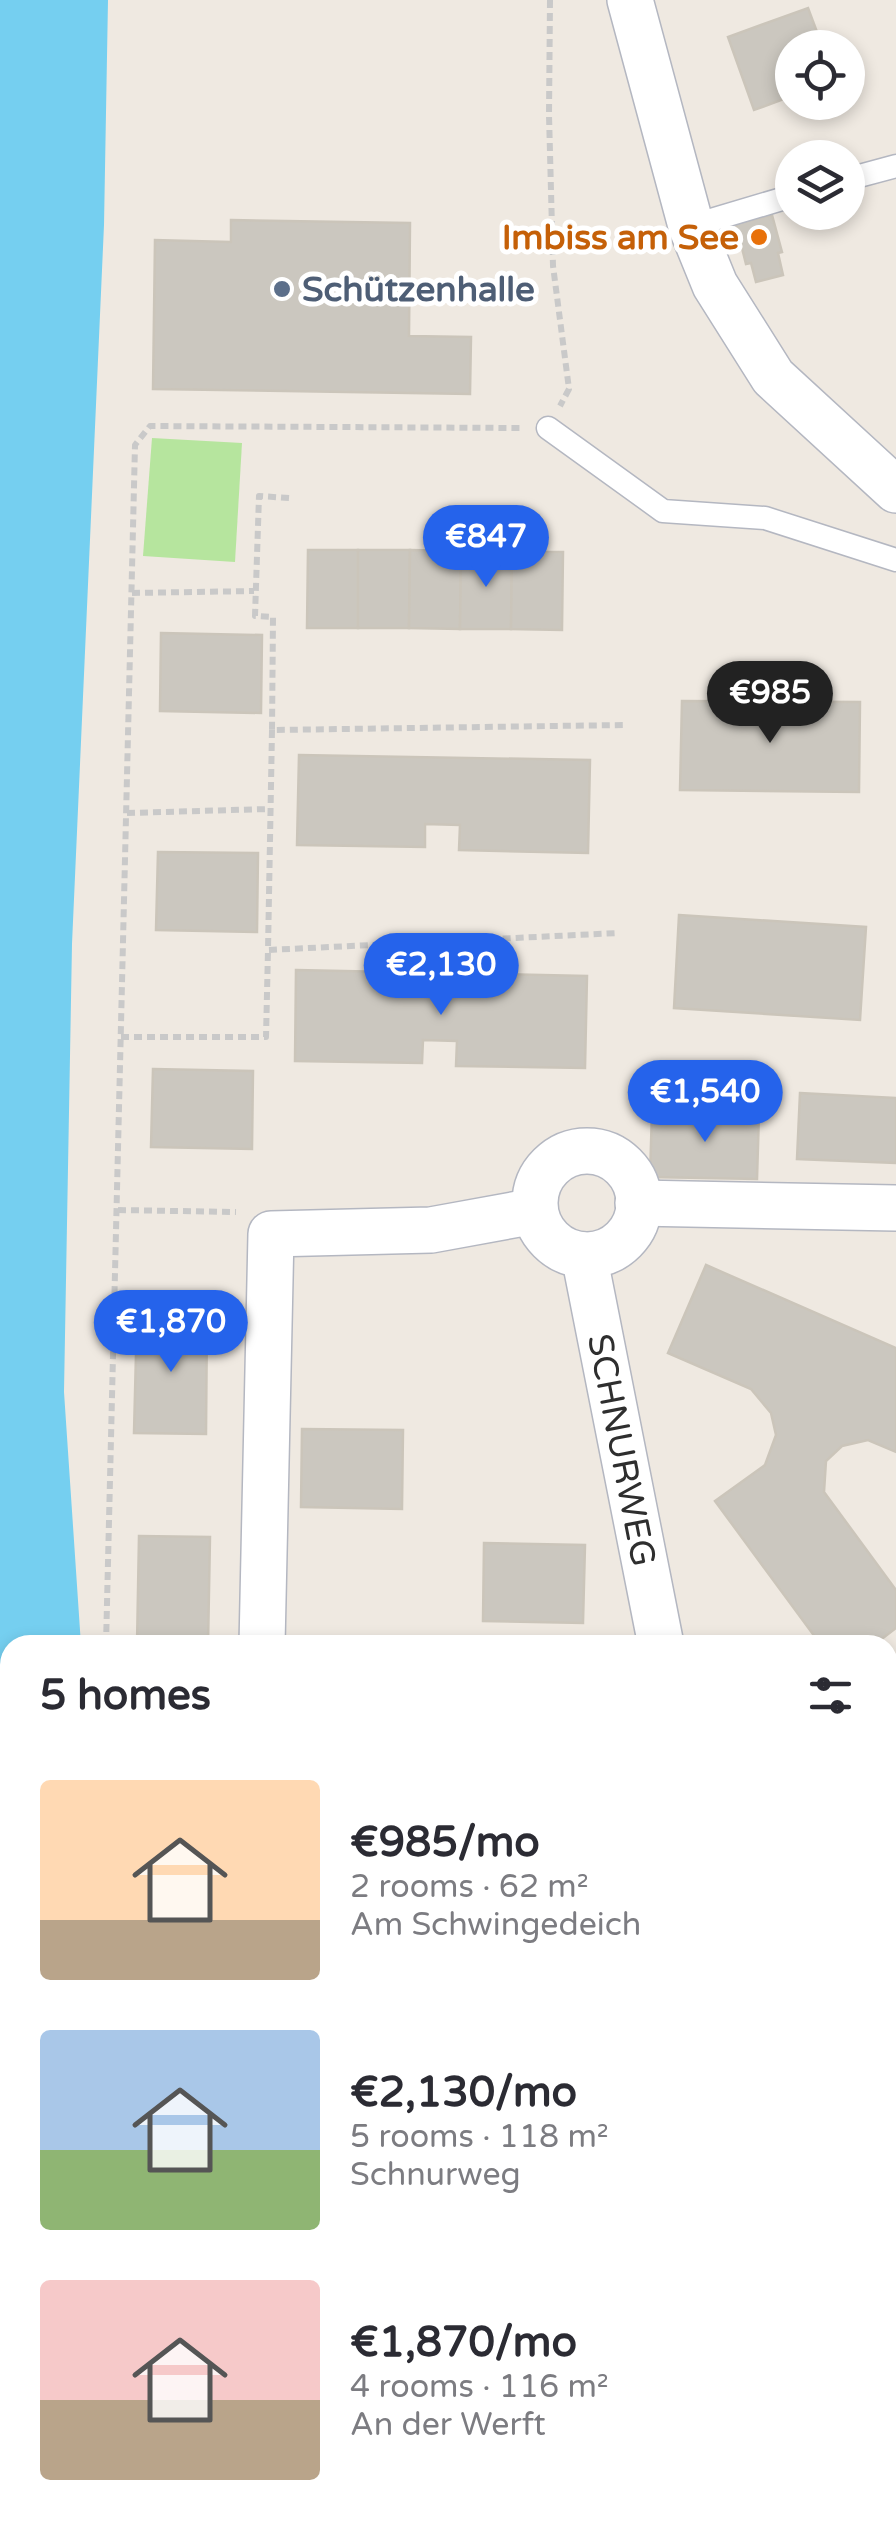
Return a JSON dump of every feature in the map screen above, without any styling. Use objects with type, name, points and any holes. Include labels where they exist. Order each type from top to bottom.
[{"type":"street","points":[[630,0],[692,226],[715,285],[773,378],[896,490]]},
{"type":"street","points":[[579,1152],[595,1152],[622,1166],[637,1189],[638,1204],[636,1220],[628,1235],[601,1254],[567,1252],[541,1228],[535,1211],[540,1180],[550,1166],[579,1152]]},
{"type":"street","points":[[638,1204],[896,1208]]},
{"type":"street","points":[[262,1635],[270,1234],[431,1230],[535,1211]]},
{"type":"street","name":"SCHNURWEG","points":[[584,1255],[659,1635]]},
{"type":"lane","points":[[865,175],[896,166]]},
{"type":"lane","points":[[692,226],[775,201]]},
{"type":"lane","points":[[548,428],[663,511],[765,518],[896,560]]},
{"type":"path","points":[[106,1635],[135,445],[150,426],[548,428],[569,389],[553,266],[550,0]]},
{"type":"path","points":[[122,1036],[266,1037],[273,617],[255,616],[254,591],[259,496],[289,498]]},
{"type":"path","points":[[132,593],[254,591]]},
{"type":"path","points":[[272,730],[624,724]]},
{"type":"path","points":[[127,812],[270,810]]},
{"type":"path","points":[[268,950],[618,933]]},
{"type":"path","points":[[118,1210],[236,1212],[270,1234]]},
{"type":"green space","points":[[152,438],[242,443],[235,562],[143,556]]},
{"type":"water","points":[[0,0],[108,0],[104,225],[72,944],[64,1392],[80,1635],[0,1635]]},
{"type":"building","points":[[808,8],[816,30],[775,30],[775,102],[754,110],[728,37]]},
{"type":"building","points":[[772,215],[782,252],[778,253],[783,275],[756,282],[751,263],[746,264],[736,224]]},
{"type":"building","name":"Schützenhalle","points":[[231,220],[410,223],[409,336],[471,337],[470,394],[153,389],[155,240],[231,242]]},
{"type":"building","points":[[308,550],[358,550],[358,628],[307,628]]},
{"type":"building","points":[[358,550],[410,550],[409,628],[358,628]]},
{"type":"building","points":[[410,550],[461,551],[460,629],[409,628]]},
{"type":"building","points":[[461,551],[512,552],[511,629],[460,629]]},
{"type":"building","points":[[512,552],[563,552],[562,630],[511,629]]},
{"type":"building","points":[[161,633],[262,635],[261,713],[160,711]]},
{"type":"building","points":[[682,701],[860,702],[859,792],[680,790]]},
{"type":"building","points":[[299,755],[590,760],[588,853],[459,850],[460,825],[425,824],[425,847],[297,845]]},
{"type":"building","points":[[158,852],[258,853],[257,932],[156,930]]},
{"type":"building","points":[[679,915],[866,927],[860,1020],[674,1008]]},
{"type":"building","points":[[296,970],[587,976],[585,1068],[456,1066],[457,1041],[423,1040],[422,1063],[295,1061]]},
{"type":"building","points":[[153,1069],[253,1071],[252,1149],[151,1147]]},
{"type":"building","points":[[800,1093],[896,1098],[896,1163],[797,1159]]},
{"type":"building","points":[[652,1111],[759,1113],[757,1179],[650,1177]]},
{"type":"building","points":[[706,1265],[896,1348],[896,1452],[868,1440],[842,1446],[826,1461],[824,1492],[896,1590],[896,1628],[887,1635],[814,1635],[715,1501],[765,1465],[776,1435],[771,1413],[751,1389],[668,1353]]},
{"type":"building","points":[[137,1315],[207,1316],[206,1434],[134,1433]]},
{"type":"building","points":[[302,1429],[403,1430],[402,1509],[301,1507]]},
{"type":"building","points":[[139,1536],[210,1537],[208,1635],[137,1635]]},
{"type":"building","points":[[484,1543],[585,1545],[583,1623],[483,1621]]},
{"type":"place","name":"Imbiss am See","points":[[759,237]]},
{"type":"place","name":"Schützenhalle","points":[[282,289]]}]
